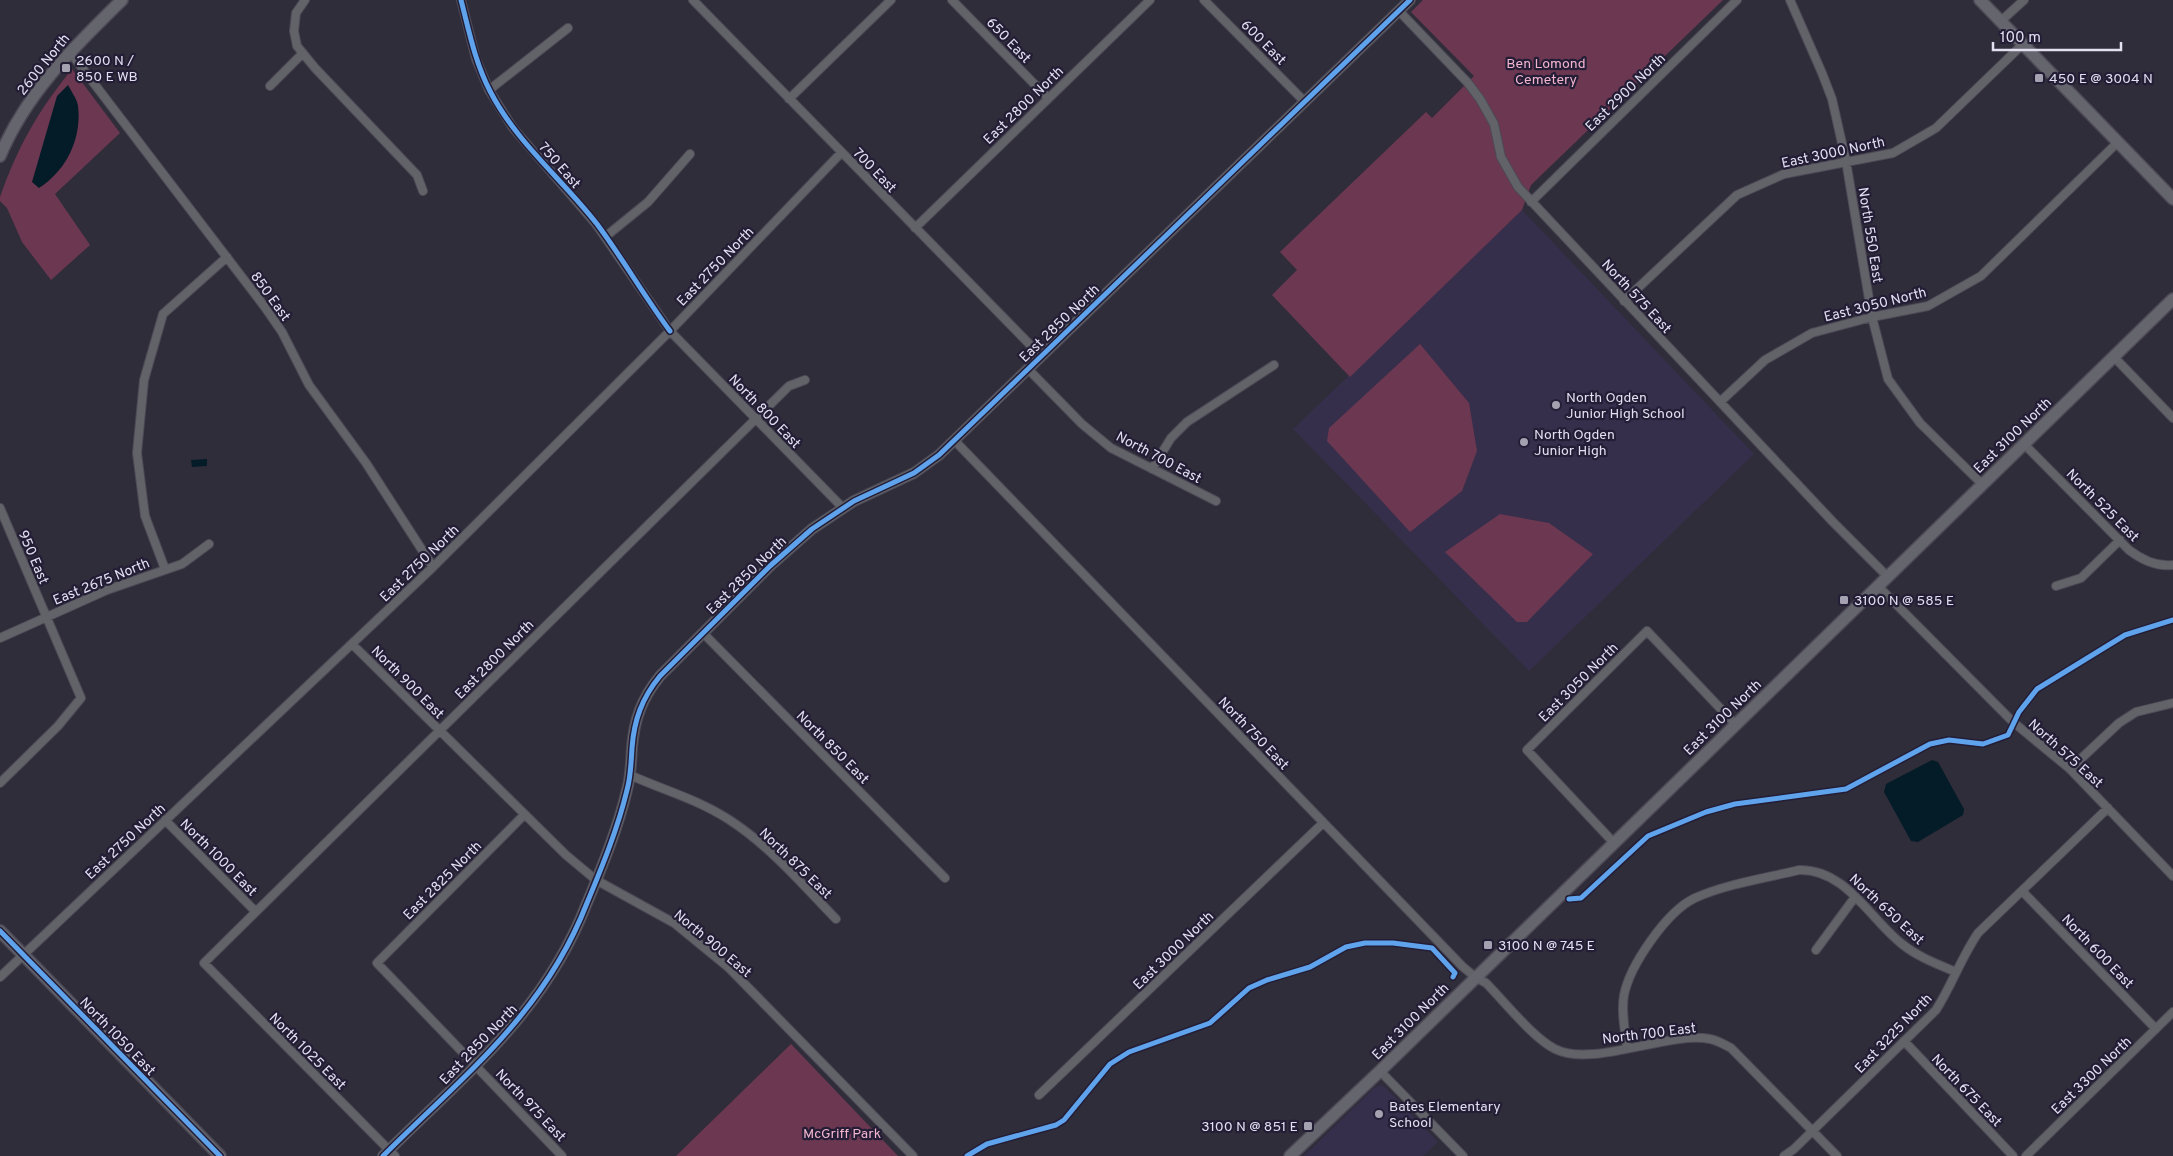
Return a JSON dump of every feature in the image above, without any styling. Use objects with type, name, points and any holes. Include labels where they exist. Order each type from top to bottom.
[{"type":"main road","name":"2600 North","points":[[0,156],[20,116],[39,89],[70,52],[122,0]]},
{"type":"main road","points":[[1980,0],[2173,199]]},
{"type":"main road","name":"East 3100 North","points":[[1290,1156],[1380,1071],[2173,299]]},
{"type":"main road","name":"North 1050 East","points":[[0,931],[220,1156]]},
{"type":"street","points":[[305,0],[296,13],[294,31],[297,46],[315,68],[417,175],[423,191]]},
{"type":"street","name":"750 East","points":[[461,0],[476,59],[489,90],[513,128],[596,224],[670,331]]},
{"type":"street","name":"700 East","points":[[693,0],[841,154],[1041,356]]},
{"type":"street","points":[[789,99],[891,0]]},
{"type":"street","name":"650 East","points":[[952,0],[1048,98]]},
{"type":"street","name":"East 2800 North","points":[[915,228],[1150,0]]},
{"type":"street","name":"600 East","points":[[1204,0],[1305,102]]},
{"type":"street","name":"East 2850 North","points":[[389,1154],[476,1066],[523,1015],[554,973],[570,942],[596,880],[621,813],[630,775],[637,716],[645,696],[660,676],[786,551],[812,530],[843,508],[923,468],[1410,0]]},
{"type":"street","name":"East 2900 North","points":[[1531,202],[1737,0]]},
{"type":"street","name":"North 550 East","points":[[1790,0],[1832,99],[1846,161],[1872,317],[1888,379],[1920,423],[1982,484]]},
{"type":"street","points":[[2001,21],[2024,0]]},
{"type":"street","name":"North 575 East","points":[[1399,11],[1468,83],[1480,99],[1494,124],[1502,157],[1518,188],[1888,577]]},
{"type":"street","points":[[489,90],[568,28]]},
{"type":"street","name":"East 3000 North","points":[[1624,301],[1737,195],[1784,174],[1893,153],[1936,128],[2023,44]]},
{"type":"street","name":"850 East","points":[[70,52],[282,332],[309,385],[366,463],[434,567]]},
{"type":"street","points":[[270,86],[303,54]]},
{"type":"street","name":"East 3050 North","points":[[1720,402],[1765,360],[1812,333],[1872,317],[1928,306],[1981,276],[2118,142]]},
{"type":"street","points":[[605,237],[648,202],[690,154]]},
{"type":"street","name":"East 2750 North","points":[[0,977],[434,567],[670,331],[841,154]]},
{"type":"street","points":[[165,569],[145,516],[137,453],[144,380],[163,314],[227,257]]},
{"type":"street","name":"North 800 East","points":[[670,331],[843,508]]},
{"type":"street","points":[[2114,357],[2173,418]]},
{"type":"street","points":[[1152,468],[1171,438],[1186,422],[1274,365]]},
{"type":"street","name":"North 700 East","points":[[1028,369],[1082,424],[1111,448],[1216,502]]},
{"type":"street","name":"East 2800 North","points":[[204,963],[789,386],[805,380]]},
{"type":"street","name":"North 750 East","points":[[954,440],[1323,823],[1475,977],[1486,983],[1540,1039]]},
{"type":"street","name":"North 525 East","points":[[2024,444],[2138,556],[2157,565],[2173,565]]},
{"type":"street","name":"950 East","points":[[0,508],[81,698],[58,726],[0,783]]},
{"type":"street","points":[[2056,586],[2081,578],[2120,540]]},
{"type":"street","name":"East 2675 North","points":[[0,638],[107,590],[182,564],[209,544]]},
{"type":"street","name":"North 575 East","points":[[1878,586],[2013,722],[2070,769],[2173,876]]},
{"type":"street","name":"East 3050 North","points":[[1614,843],[1527,750],[1647,631],[1736,725]]},
{"type":"street","name":"North 850 East","points":[[703,633],[944,878]]},
{"type":"street","name":"North 900 East","points":[[352,644],[524,815],[596,880],[674,923],[729,968],[913,1156]]},
{"type":"street","points":[[2070,769],[2119,723],[2136,712],[2173,703]]},
{"type":"street","name":"North 875 East","points":[[630,775],[694,800],[729,820],[769,850],[836,919]]},
{"type":"street","name":"East 3225 North","points":[[1784,1156],[1813,1131],[1936,1010],[1948,991],[1966,951],[1978,933],[2108,808]]},
{"type":"street","name":"East 2825 North","points":[[378,963],[524,815]]},
{"type":"street","name":"North 1000 East","points":[[165,820],[256,912]]},
{"type":"street","name":"East 3000 North","points":[[1039,1095],[1323,823]]},
{"type":"street","name":"North 650 East","points":[[1628,1048],[1623,1008],[1628,983],[1633,971],[1659,930],[1673,915],[1693,899],[1707,893],[1799,870],[1815,871],[1829,875],[1855,897],[1909,950],[1956,972]]},
{"type":"street","name":"North 600 East","points":[[2022,891],[2156,1029]]},
{"type":"street","points":[[1816,950],[1855,897]]},
{"type":"street","name":"North 1025 East","points":[[204,963],[389,1154]]},
{"type":"street","name":"North 975 East","points":[[378,963],[562,1156]]},
{"type":"street","name":"East 3300 North","points":[[2026,1156],[2173,1012]]},
{"type":"street","name":"North 700 East","points":[[1540,1039],[1563,1053],[1574,1054],[1586,1054],[1686,1039],[1711,1039],[1731,1048],[1837,1156]]},
{"type":"street","name":"North 675 East","points":[[1904,1041],[2013,1156]]},
{"type":"street","points":[[1380,1071],[1463,1156]]},
{"type":"shaded area","name":"North Ogden Junior High","points":[[1522,210],[1754,454],[1529,671],[1293,429]]},
{"type":"shaded area","name":"Bates Elementary School","points":[[1380,1085],[1385,1087],[1438,1142],[1423,1156],[1304,1156],[1375,1087]]},
{"type":"green space","name":"Ben Lomond Cemetery","points":[[1423,0],[1723,0],[1531,185],[1522,210],[1350,377],[1272,295],[1297,270],[1280,252],[1426,112],[1432,118],[1474,76],[1411,12]]},
{"type":"green space","points":[[72,69],[120,133],[55,194],[90,245],[51,280],[22,242],[7,208],[0,201],[0,197],[14,161],[30,130]]},
{"type":"green space","points":[[1420,344],[1469,403],[1477,451],[1462,491],[1410,532],[1327,441],[1329,428]]},
{"type":"green space","points":[[1500,514],[1549,523],[1593,554],[1527,622],[1517,622],[1445,552]]},
{"type":"green space","name":"McGriff Park","points":[[791,1044],[898,1156],[676,1156]]},
{"type":"water","points":[[68,85],[78,106],[79,118],[75,142],[57,173],[39,188],[32,182],[57,96]]},
{"type":"water","points":[[207,459],[207,466],[192,467],[191,460]]},
{"type":"water","points":[[1932,760],[1938,762],[1964,809],[1963,815],[1918,842],[1911,841],[1884,792],[1886,784]]},
{"type":"cycle path","points":[[461,0],[480,69],[501,110],[526,144],[597,224],[670,331]]},
{"type":"cycle path","points":[[383,1156],[472,1070],[499,1041],[548,978],[569,942],[598,876],[619,819],[628,785],[633,738],[640,710],[648,693],[660,676],[770,566],[812,529],[854,501],[914,473],[939,455],[1410,0]]},
{"type":"cycle path","points":[[1569,899],[1581,898],[1648,836],[1706,812],[1735,804],[1846,789],[1930,744],[1949,740],[1983,744],[2008,735],[2019,712],[2037,689],[2125,635],[2173,620]]},
{"type":"cycle path","points":[[0,931],[220,1156]]},
{"type":"cycle path","points":[[967,1156],[987,1144],[1056,1125],[1064,1120],[1110,1064],[1129,1052],[1210,1023],[1249,988],[1267,980],[1310,967],[1346,947],[1365,943],[1393,943],[1432,948],[1455,973],[1453,977]]},
{"type":"place","name":"2600 N / 850 E WB","points":[[66,68]]},
{"type":"place","name":"450 E @ 3004 N","points":[[2039,78]]},
{"type":"place","name":"North Ogden Junior High School","points":[[1556,405]]},
{"type":"place","name":"North Ogden Junior High","points":[[1524,442]]},
{"type":"place","name":"3100 N @ 585 E","points":[[1844,600]]},
{"type":"place","name":"3100 N @ 745 E","points":[[1488,945]]},
{"type":"place","name":"Bates Elementary School","points":[[1379,1114]]},
{"type":"place","name":"3100 N @ 851 E","points":[[1308,1126]]}]
